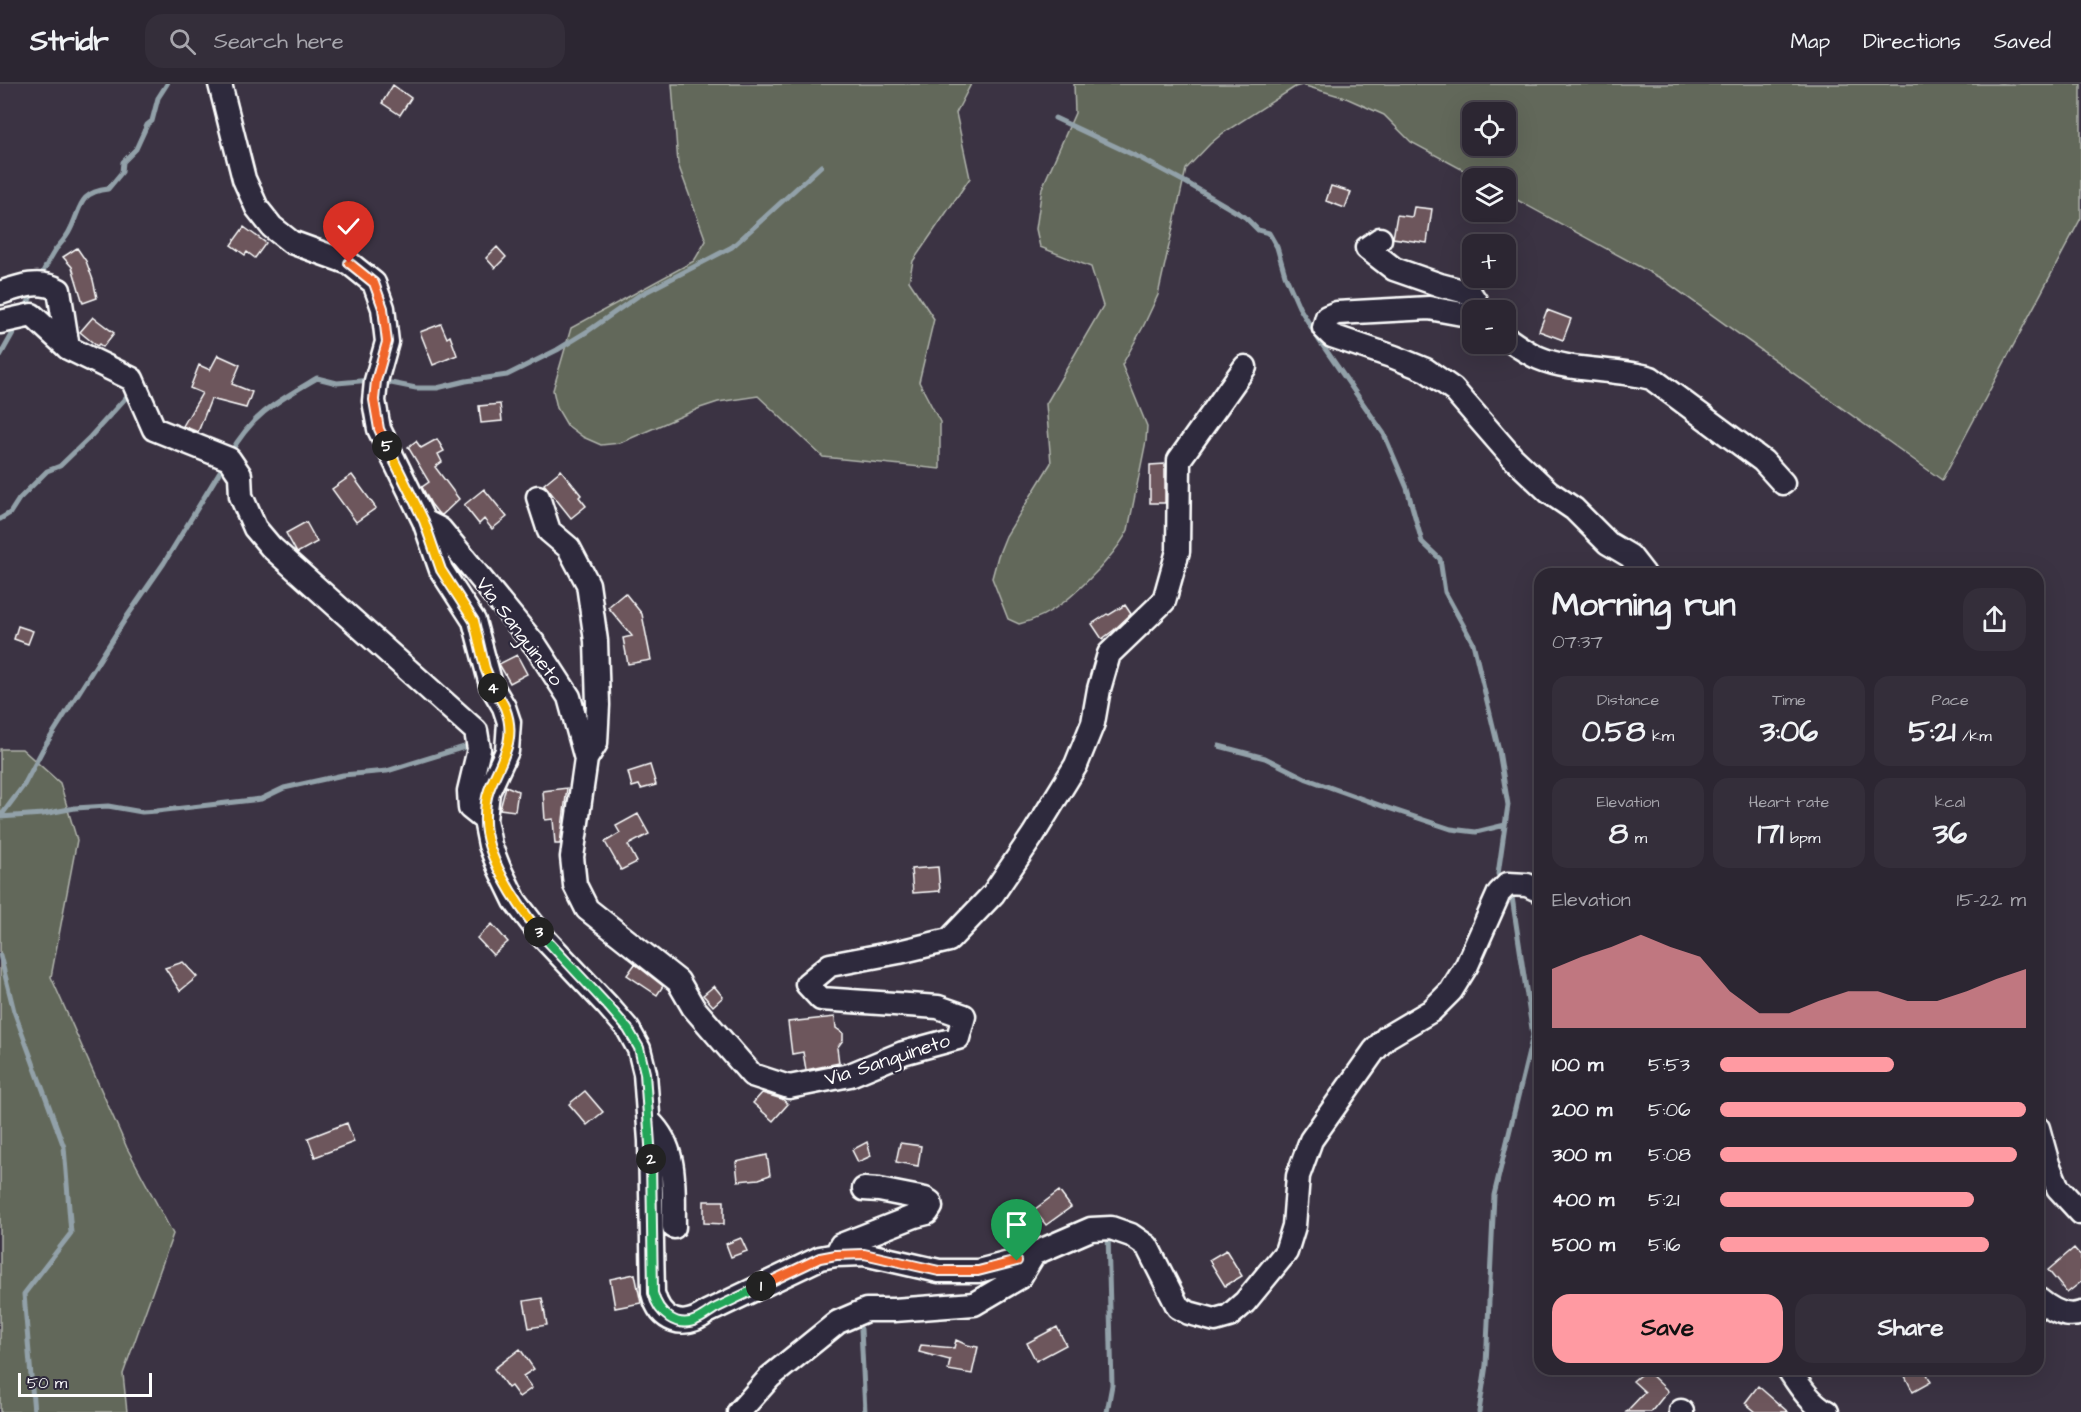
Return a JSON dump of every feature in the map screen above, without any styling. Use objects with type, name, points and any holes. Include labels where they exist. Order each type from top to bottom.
[{"type":"street","points":[[220,84],[244,179],[257,208],[272,227],[291,242],[349,263],[374,283],[383,308],[387,342],[374,400],[379,429],[424,521],[441,570],[474,621],[491,685],[504,707],[509,722],[507,751],[488,792],[484,820],[490,845],[498,868],[515,902],[541,935],[628,1029],[639,1048],[645,1073],[649,1121],[653,1293],[655,1303],[669,1318],[679,1322],[699,1319],[707,1312],[820,1258],[864,1254],[939,1271],[978,1271],[1017,1261],[1090,1229],[1111,1228],[1131,1235],[1147,1246],[1179,1306],[1189,1313],[1215,1320],[1229,1316],[1251,1295],[1286,1252],[1294,1226],[1298,1176],[1311,1140],[1374,1051],[1387,1037],[1431,1011],[1451,991],[1467,965],[1499,893],[1508,884],[1534,888]]},
{"type":"street","points":[[1380,239],[1367,248],[1394,269],[1440,285],[1470,292],[1475,300]]},
{"type":"street","points":[[0,293],[17,287],[47,283],[59,290],[68,348]]},
{"type":"street","points":[[1462,314],[1429,308],[1337,313],[1327,317],[1324,328],[1332,336],[1426,370],[1453,389],[1512,457],[1550,492],[1574,508],[1608,543],[1630,556],[1639,568]]},
{"type":"street","points":[[0,322],[32,315],[68,348],[132,379],[154,429],[229,459],[240,475],[241,496],[255,528],[271,547],[476,731],[479,749],[469,791],[470,808],[484,820]]},
{"type":"street","points":[[1516,344],[1540,358],[1564,364],[1631,372],[1651,378],[1763,461],[1783,483]]},
{"type":"street","name":"Via Sanguineto","points":[[424,521],[440,529],[536,646],[569,697],[586,759],[572,856],[575,885],[587,909],[678,981],[693,1006],[752,1075],[789,1087],[850,1075],[903,1053],[958,1038],[964,1016],[938,1007],[821,999],[807,984],[830,965],[949,940],[993,894],[1070,775],[1093,723],[1099,689],[1109,654],[1164,601],[1179,551],[1179,460],[1245,367]]},
{"type":"street","name":"Via Sanguineto","points":[[538,497],[549,531],[569,548],[588,584],[596,641],[598,705],[596,743],[586,759]]},
{"type":"street","points":[[649,1121],[667,1144],[672,1159],[674,1227]]},
{"type":"street","points":[[2044,1150],[2058,1188],[2081,1213]]},
{"type":"street","points":[[836,1255],[841,1245],[927,1213],[931,1207],[930,1202],[925,1199],[864,1189]]},
{"type":"street","points":[[739,1412],[770,1377],[838,1322],[866,1310],[974,1304],[1020,1277],[1034,1254]]},
{"type":"street","points":[[2044,1304],[2052,1311],[2075,1315],[2081,1313]]},
{"type":"street","points":[[1793,1375],[1804,1391],[1821,1409],[1827,1412]]},
{"type":"green space","points":[[672,84],[971,84],[956,113],[970,178],[913,261],[909,281],[934,319],[919,382],[940,422],[940,469],[823,457],[758,396],[718,402],[700,408],[620,443],[601,445],[583,437],[567,425],[557,408],[553,390],[571,328],[694,261],[706,241],[678,164]]},
{"type":"green space","points":[[1074,84],[2081,84],[2081,218],[1942,480],[1662,279],[1516,199],[1516,168],[1462,169],[1411,142],[1384,115],[1346,98],[1302,85],[1295,87],[1223,133],[1186,169],[1158,295],[1122,365],[1147,426],[1128,530],[1100,568],[1064,602],[1043,615],[1019,624],[1008,619],[992,578],[1006,536],[1051,463],[1046,404],[1103,306],[1091,267],[1040,247],[1036,229],[1042,188],[1075,113]]},
{"type":"green space","points":[[0,749],[22,749],[60,783],[77,840],[51,977],[127,1148],[173,1234],[123,1374],[127,1412],[0,1412]]},
{"type":"building","points":[[393,85],[411,98],[400,115],[382,103]]},
{"type":"building","points":[[1331,186],[1351,192],[1345,208],[1326,201]]},
{"type":"building","points":[[1414,207],[1432,209],[1427,243],[1393,238],[1397,215],[1412,217]]},
{"type":"building","points":[[244,227],[266,243],[255,258],[247,252],[245,255],[231,245]]},
{"type":"building","points":[[497,247],[506,257],[495,268],[486,258]]},
{"type":"building","points":[[77,248],[86,261],[97,298],[83,303],[72,267],[63,257]]},
{"type":"building","points":[[1547,310],[1571,319],[1563,340],[1539,331]]},
{"type":"building","points":[[93,317],[114,333],[103,347],[99,344],[97,346],[80,332]]},
{"type":"building","points":[[441,324],[447,338],[450,336],[457,355],[433,365],[420,332]]},
{"type":"building","points":[[218,355],[240,365],[232,384],[252,392],[246,408],[211,399],[198,432],[183,426],[202,393],[190,388],[199,365],[210,370]]},
{"type":"building","points":[[500,404],[502,421],[481,423],[479,406]]},
{"type":"building","points":[[437,439],[444,451],[438,454],[442,462],[435,467],[459,499],[442,515],[431,504],[422,487],[429,482],[408,447],[416,441],[421,448]]},
{"type":"building","points":[[1165,464],[1165,503],[1150,503],[1150,465]]},
{"type":"building","points":[[561,470],[581,495],[579,497],[586,506],[571,518],[544,484]]},
{"type":"building","points":[[352,475],[376,508],[356,522],[332,489]]},
{"type":"building","points":[[484,489],[507,517],[492,529],[484,519],[479,524],[464,505]]},
{"type":"building","points":[[306,522],[317,542],[297,553],[286,533]]},
{"type":"building","points":[[625,593],[642,614],[651,660],[628,664],[623,638],[632,636],[608,607]]},
{"type":"building","points":[[1125,605],[1131,614],[1102,639],[1092,624]]},
{"type":"building","points":[[18,626],[33,631],[28,644],[14,639]]},
{"type":"building","points":[[517,655],[527,674],[510,683],[499,664]]},
{"type":"building","points":[[650,765],[656,785],[641,789],[639,785],[632,787],[628,772]]},
{"type":"building","points":[[506,786],[518,791],[515,811],[500,809]]},
{"type":"building","points":[[567,788],[560,844],[555,844],[553,819],[545,820],[543,791]]},
{"type":"building","points":[[638,814],[649,834],[628,845],[637,862],[621,870],[605,842],[620,833],[616,826]]},
{"type":"building","points":[[938,867],[940,891],[913,893],[911,869]]},
{"type":"building","points":[[492,924],[508,942],[493,955],[477,938]]},
{"type":"building","points":[[183,962],[197,977],[180,991],[165,968]]},
{"type":"building","points":[[635,964],[663,986],[657,995],[627,975]]},
{"type":"building","points":[[714,986],[723,997],[713,1006],[703,995]]},
{"type":"building","points":[[835,1017],[836,1028],[843,1033],[843,1040],[837,1048],[839,1063],[806,1070],[803,1052],[792,1054],[788,1022]]},
{"type":"building","points":[[585,1091],[603,1112],[587,1125],[569,1104]]},
{"type":"building","points":[[762,1093],[782,1099],[788,1104],[773,1121],[753,1103]]},
{"type":"building","points":[[347,1123],[354,1142],[315,1157],[308,1138]]},
{"type":"building","points":[[867,1142],[871,1156],[858,1162],[852,1150]]},
{"type":"building","points":[[900,1143],[921,1146],[918,1166],[896,1162]]},
{"type":"building","points":[[767,1155],[770,1175],[759,1179],[738,1181],[736,1162]]},
{"type":"building","points":[[1059,1191],[1071,1207],[1046,1225],[1034,1210]]},
{"type":"building","points":[[704,1201],[724,1201],[724,1224],[704,1223]]},
{"type":"building","points":[[741,1238],[747,1251],[731,1257],[726,1244]]},
{"type":"building","points":[[2074,1248],[2081,1256],[2081,1282],[2067,1293],[2048,1270]]},
{"type":"building","points":[[1226,1250],[1242,1276],[1225,1286],[1209,1260]]},
{"type":"building","points":[[635,1274],[641,1303],[615,1308],[610,1279]]},
{"type":"building","points":[[542,1298],[547,1325],[529,1328],[524,1301]]},
{"type":"building","points":[[1057,1327],[1066,1345],[1036,1361],[1027,1343]]},
{"type":"building","points":[[956,1340],[978,1347],[972,1374],[948,1370],[950,1360],[919,1352],[921,1345],[954,1348]]},
{"type":"building","points":[[520,1349],[534,1369],[523,1376],[532,1388],[519,1397],[511,1386],[508,1388],[494,1369]]},
{"type":"building","points":[[1640,1375],[1651,1375],[1668,1391],[1651,1412],[1626,1412],[1645,1392],[1633,1381]]},
{"type":"building","points":[[1904,1375],[1928,1375],[1931,1382],[1913,1392]]},
{"type":"building","points":[[1758,1386],[1788,1412],[1756,1412],[1745,1403]]},
{"type":"waterway","points":[[40,277],[56,249],[69,233],[82,203],[91,194],[108,189],[122,172],[123,162],[136,149],[147,125],[152,121],[158,98],[167,84]]},
{"type":"waterway","points":[[1055,118],[1187,183],[1245,217],[1258,230],[1269,233],[1277,247],[1285,275],[1299,307],[1384,434],[1407,488],[1422,542],[1440,559],[1445,592],[1473,643],[1499,751],[1508,805],[1498,874]]},
{"type":"waterway","points":[[381,381],[416,388],[437,388],[507,375],[557,350],[638,296],[732,247],[821,166]]},
{"type":"waterway","points":[[25,310],[33,291]]},
{"type":"waterway","points":[[0,356],[18,324]]},
{"type":"waterway","points":[[230,454],[238,440],[257,418],[317,378],[337,383],[371,380]]},
{"type":"waterway","points":[[0,519],[10,513],[19,499],[47,471],[60,466],[90,437],[131,392]]},
{"type":"waterway","points":[[0,817],[24,785],[43,749],[126,618],[164,563],[225,463]]},
{"type":"waterway","points":[[0,817],[108,806],[142,812],[157,811],[261,799],[284,788],[343,775],[387,771],[471,745]]},
{"type":"waterway","points":[[1219,746],[1265,758],[1307,779],[1451,829],[1476,832],[1505,825]]},
{"type":"waterway","points":[[1479,1412],[1486,1365],[1494,1195],[1533,1035],[1512,897]]},
{"type":"waterway","points":[[0,955],[14,1011],[64,1147],[71,1233],[24,1294],[34,1412]]},
{"type":"waterway","points":[[1107,1412],[1112,1385],[1108,1234]]},
{"type":"waterway","points":[[861,1329],[865,1412]]},
{"type":"route","points":[[349,263],[374,283],[383,308],[387,342],[376,381],[374,400],[379,429],[424,521],[441,570],[474,621],[485,668],[509,722],[510,736],[507,751],[488,792],[484,820],[498,868],[515,902],[541,935],[628,1029],[639,1048],[645,1073],[650,1141],[653,1293],[655,1303],[661,1312],[679,1322],[699,1319],[707,1312],[820,1258],[836,1255],[864,1254],[939,1271],[978,1271],[1017,1261]]}]
